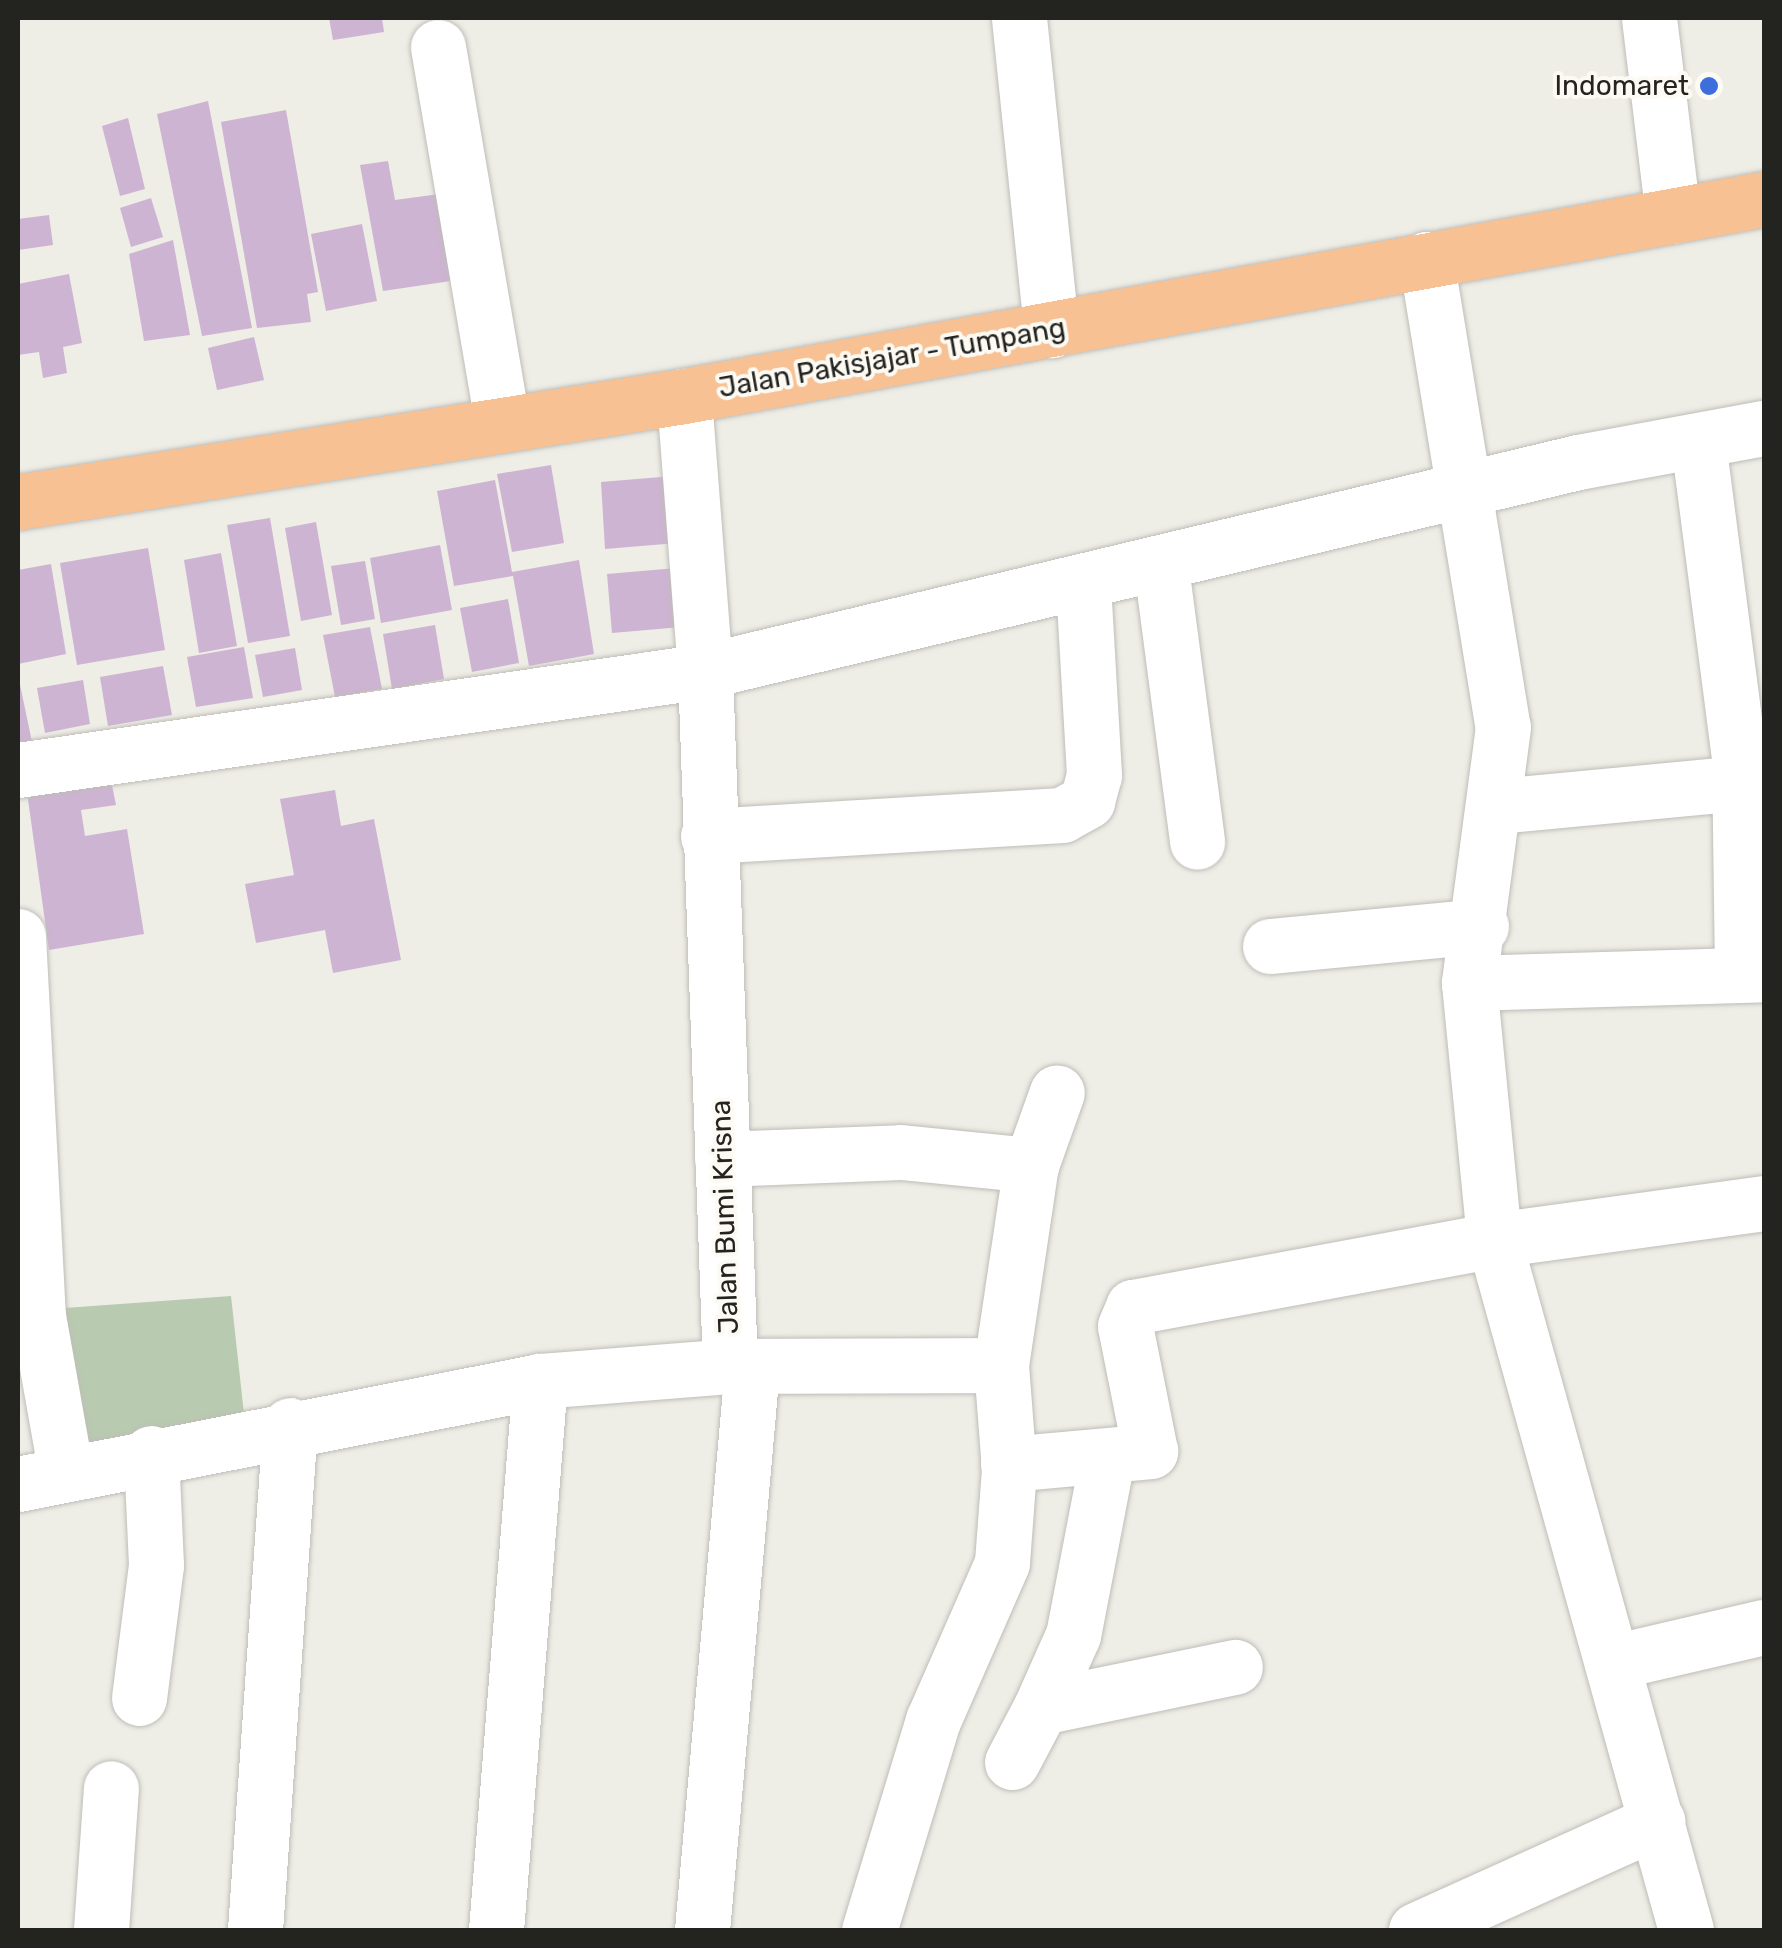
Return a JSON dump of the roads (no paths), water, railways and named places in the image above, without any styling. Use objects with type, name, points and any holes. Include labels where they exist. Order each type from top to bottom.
[{"type":"main road","name":"Jalan Pakisjajar - Tumpang","points":[[18,502],[684,396],[1764,198]]},
{"type":"street","points":[[1019,18],[1051,330]]},
{"type":"street","points":[[1649,18],[1673,216]]},
{"type":"street","points":[[438,47],[502,424]]},
{"type":"street","points":[[1426,259],[1462,497],[1496,668],[1496,806],[1481,926],[1468,983],[1494,1240],[1686,1930]]},
{"type":"street","name":"Jalan Bumi Krisna","points":[[42,1478],[152,1452],[540,1380],[741,1367],[722,1159],[705,671],[684,396]]},
{"type":"street","points":[[18,770],[705,671],[1462,497],[1578,462],[1764,428]]},
{"type":"street","points":[[1468,983],[1753,974],[1748,764],[1698,442]]},
{"type":"street","points":[[1160,567],[1197,842]]},
{"type":"street","points":[[708,836],[1062,815],[1087,801],[1094,775],[1083,584]]},
{"type":"street","points":[[1496,806],[1748,764]]},
{"type":"street","points":[[1270,946],[1481,926]]},
{"type":"street","points":[[18,936],[38,1316],[42,1478]]},
{"type":"street","points":[[868,1930],[933,1720],[1002,1563],[1008,1464],[1000,1366],[1032,1166],[1057,1092]]},
{"type":"street","points":[[722,1159],[901,1152],[1032,1166]]},
{"type":"street","points":[[1008,1464],[1107,1459],[1150,1450],[1125,1326],[1133,1308],[1494,1240],[1764,1203]]},
{"type":"street","points":[[702,1930],[741,1367],[1000,1366]]},
{"type":"street","points":[[496,1930],[540,1380]]},
{"type":"street","points":[[255,1930],[290,1425]]},
{"type":"street","points":[[138,1698],[156,1565],[152,1452]]},
{"type":"street","points":[[1012,1762],[1073,1635],[1107,1459]]},
{"type":"street","points":[[1613,1662],[1764,1627]]},
{"type":"street","points":[[1041,1707],[1235,1667]]},
{"type":"street","points":[[101,1930],[112,1788]]},
{"type":"street","points":[[1416,1930],[1657,1821]]},
{"type":"place","name":"Indomaret","points":[[1709,86]]}]
